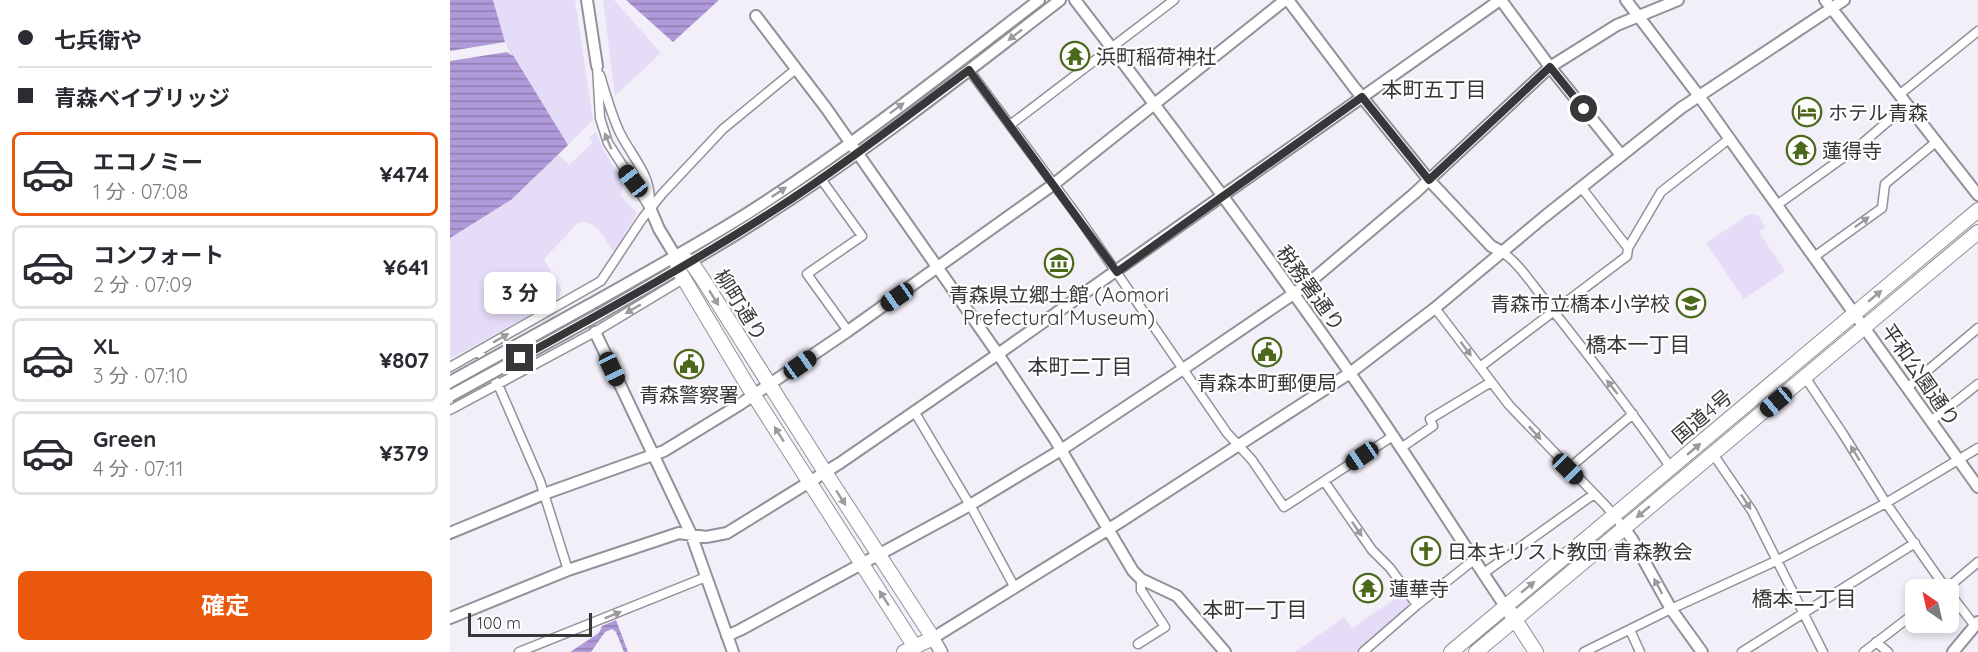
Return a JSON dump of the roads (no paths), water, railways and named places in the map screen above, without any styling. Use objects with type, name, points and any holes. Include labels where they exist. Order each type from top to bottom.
[{"type":"main road","name":"国道4号","points":[[1451,652],[1978,210]]},
{"type":"main road","name":"国道4号","points":[[1476,652],[1978,232]]},
{"type":"main road","name":"柳町通り","points":[[913,650],[861,563],[754,395],[679,268],[691,262],[941,652]]},
{"type":"main road","points":[[1505,606],[1536,652]]},
{"type":"main road","points":[[913,650],[933,638]]},
{"type":"street","points":[[587,0],[597,66],[600,118],[608,142],[650,207],[679,268]]},
{"type":"street","points":[[450,410],[595,332],[751,211],[850,142],[1039,0]]},
{"type":"street","points":[[691,262],[821,179],[1060,0]]},
{"type":"street","name":"税務署通り","points":[[1076,0],[1224,196],[1350,373],[1505,606]]},
{"type":"street","points":[[1010,125],[1174,0]]},
{"type":"street","points":[[450,533],[544,494],[664,451],[769,386],[1054,184],[1286,0],[1429,180],[1491,246],[1512,260],[1633,414],[1671,468]]},
{"type":"street","name":"平和公園通り","points":[[1626,0],[1699,96],[1978,487]]},
{"type":"street","points":[[727,636],[970,505],[1061,450],[1183,369],[1294,294],[1429,180],[1550,67],[1617,26],[1678,0]]},
{"type":"street","points":[[933,638],[1108,530],[1350,373],[1435,308],[1621,155],[1699,96],[1828,4],[1844,0]]},
{"type":"street","points":[[450,618],[568,570],[679,533],[706,537],[727,533],[825,472],[1117,272],[1497,1],[1621,155]]},
{"type":"street","points":[[1828,4],[1978,195]]},
{"type":"street","points":[[756,16],[939,267],[1061,450],[1133,571],[1140,579],[1177,596],[1225,652]]},
{"type":"street","points":[[1899,95],[1978,31]]},
{"type":"street","points":[[597,66],[614,120],[649,184],[650,207]]},
{"type":"street","points":[[450,367],[601,281],[650,207],[723,129],[796,69]]},
{"type":"street","points":[[969,70],[1117,272],[1227,433],[1252,460],[1284,507],[1393,436]]},
{"type":"street","points":[[1777,205],[1858,147],[1907,105]]},
{"type":"street","points":[[1480,367],[1627,256],[1628,248],[1661,192],[1730,139]]},
{"type":"street","points":[[1814,256],[1882,208],[1885,184],[1936,142]]},
{"type":"street","points":[[821,179],[862,236],[807,274],[848,331]]},
{"type":"street","points":[[1581,187],[1628,248]]},
{"type":"street","points":[[450,382],[591,304],[679,268]]},
{"type":"street","points":[[450,396],[679,268]]},
{"type":"street","points":[[1435,308],[1509,405],[1594,494],[1632,538],[1671,609],[1702,652]]},
{"type":"street","points":[[1908,387],[1978,328]]},
{"type":"street","points":[[595,332],[691,534],[733,652]]},
{"type":"street","points":[[479,351],[497,385],[544,494],[568,570]]},
{"type":"street","points":[[1805,377],[1886,503],[1940,579]]},
{"type":"street","points":[[1401,448],[1433,426],[1430,419],[1491,382]]},
{"type":"street","points":[[1931,421],[1978,384]]},
{"type":"street","points":[[914,411],[970,505],[1015,588]]},
{"type":"street","points":[[1568,469],[1633,414]]},
{"type":"street","points":[[1584,652],[1778,560],[1886,503],[1978,448]]},
{"type":"street","points":[[1713,454],[1752,511],[1822,652]]},
{"type":"street","points":[[1324,481],[1372,550],[1390,568],[1417,605]]},
{"type":"street","points":[[1484,573],[1594,494]]},
{"type":"street","points":[[1742,652],[1915,543]]},
{"type":"street","points":[[1364,652],[1417,605],[1474,560]]},
{"type":"street","points":[[1959,579],[1978,562]]},
{"type":"street","points":[[519,652],[706,578]]},
{"type":"street","points":[[1138,644],[1165,627],[1141,590],[1140,579]]},
{"type":"street","points":[[1953,652],[1977,626],[1959,604]]},
{"type":"street","points":[[1864,652],[1905,620]]},
{"type":"street","points":[[1630,630],[1640,652]]},
{"type":"street","points":[[1876,642],[1888,652]]},
{"type":"place","name":"浜町稲荷神社","points":[[1075,56]]},
{"type":"place","name":"ホテル青森","points":[[1807,112]]},
{"type":"place","name":"蓮得寺","points":[[1801,150]]},
{"type":"place","name":"青森県立郷土館 (Aomori Prefectural Museum)","points":[[1059,263]]},
{"type":"place","name":"青森市立橋本小学校","points":[[1691,303]]},
{"type":"place","name":"青森本町郵便局","points":[[1267,352]]},
{"type":"place","name":"青森警察署","points":[[689,364]]},
{"type":"place","name":"日本キリスト教団 青森教会","points":[[1426,551]]},
{"type":"place","name":"蓮華寺","points":[[1368,588]]},
{"type":"district","name":"本町五丁目","points":[[1434,89]]},
{"type":"district","name":"橋本一丁目","points":[[1638,344]]},
{"type":"district","name":"本町二丁目","points":[[1080,366]]},
{"type":"district","name":"橋本二丁目","points":[[1804,598]]},
{"type":"district","name":"本町一丁目","points":[[1255,609]]}]
